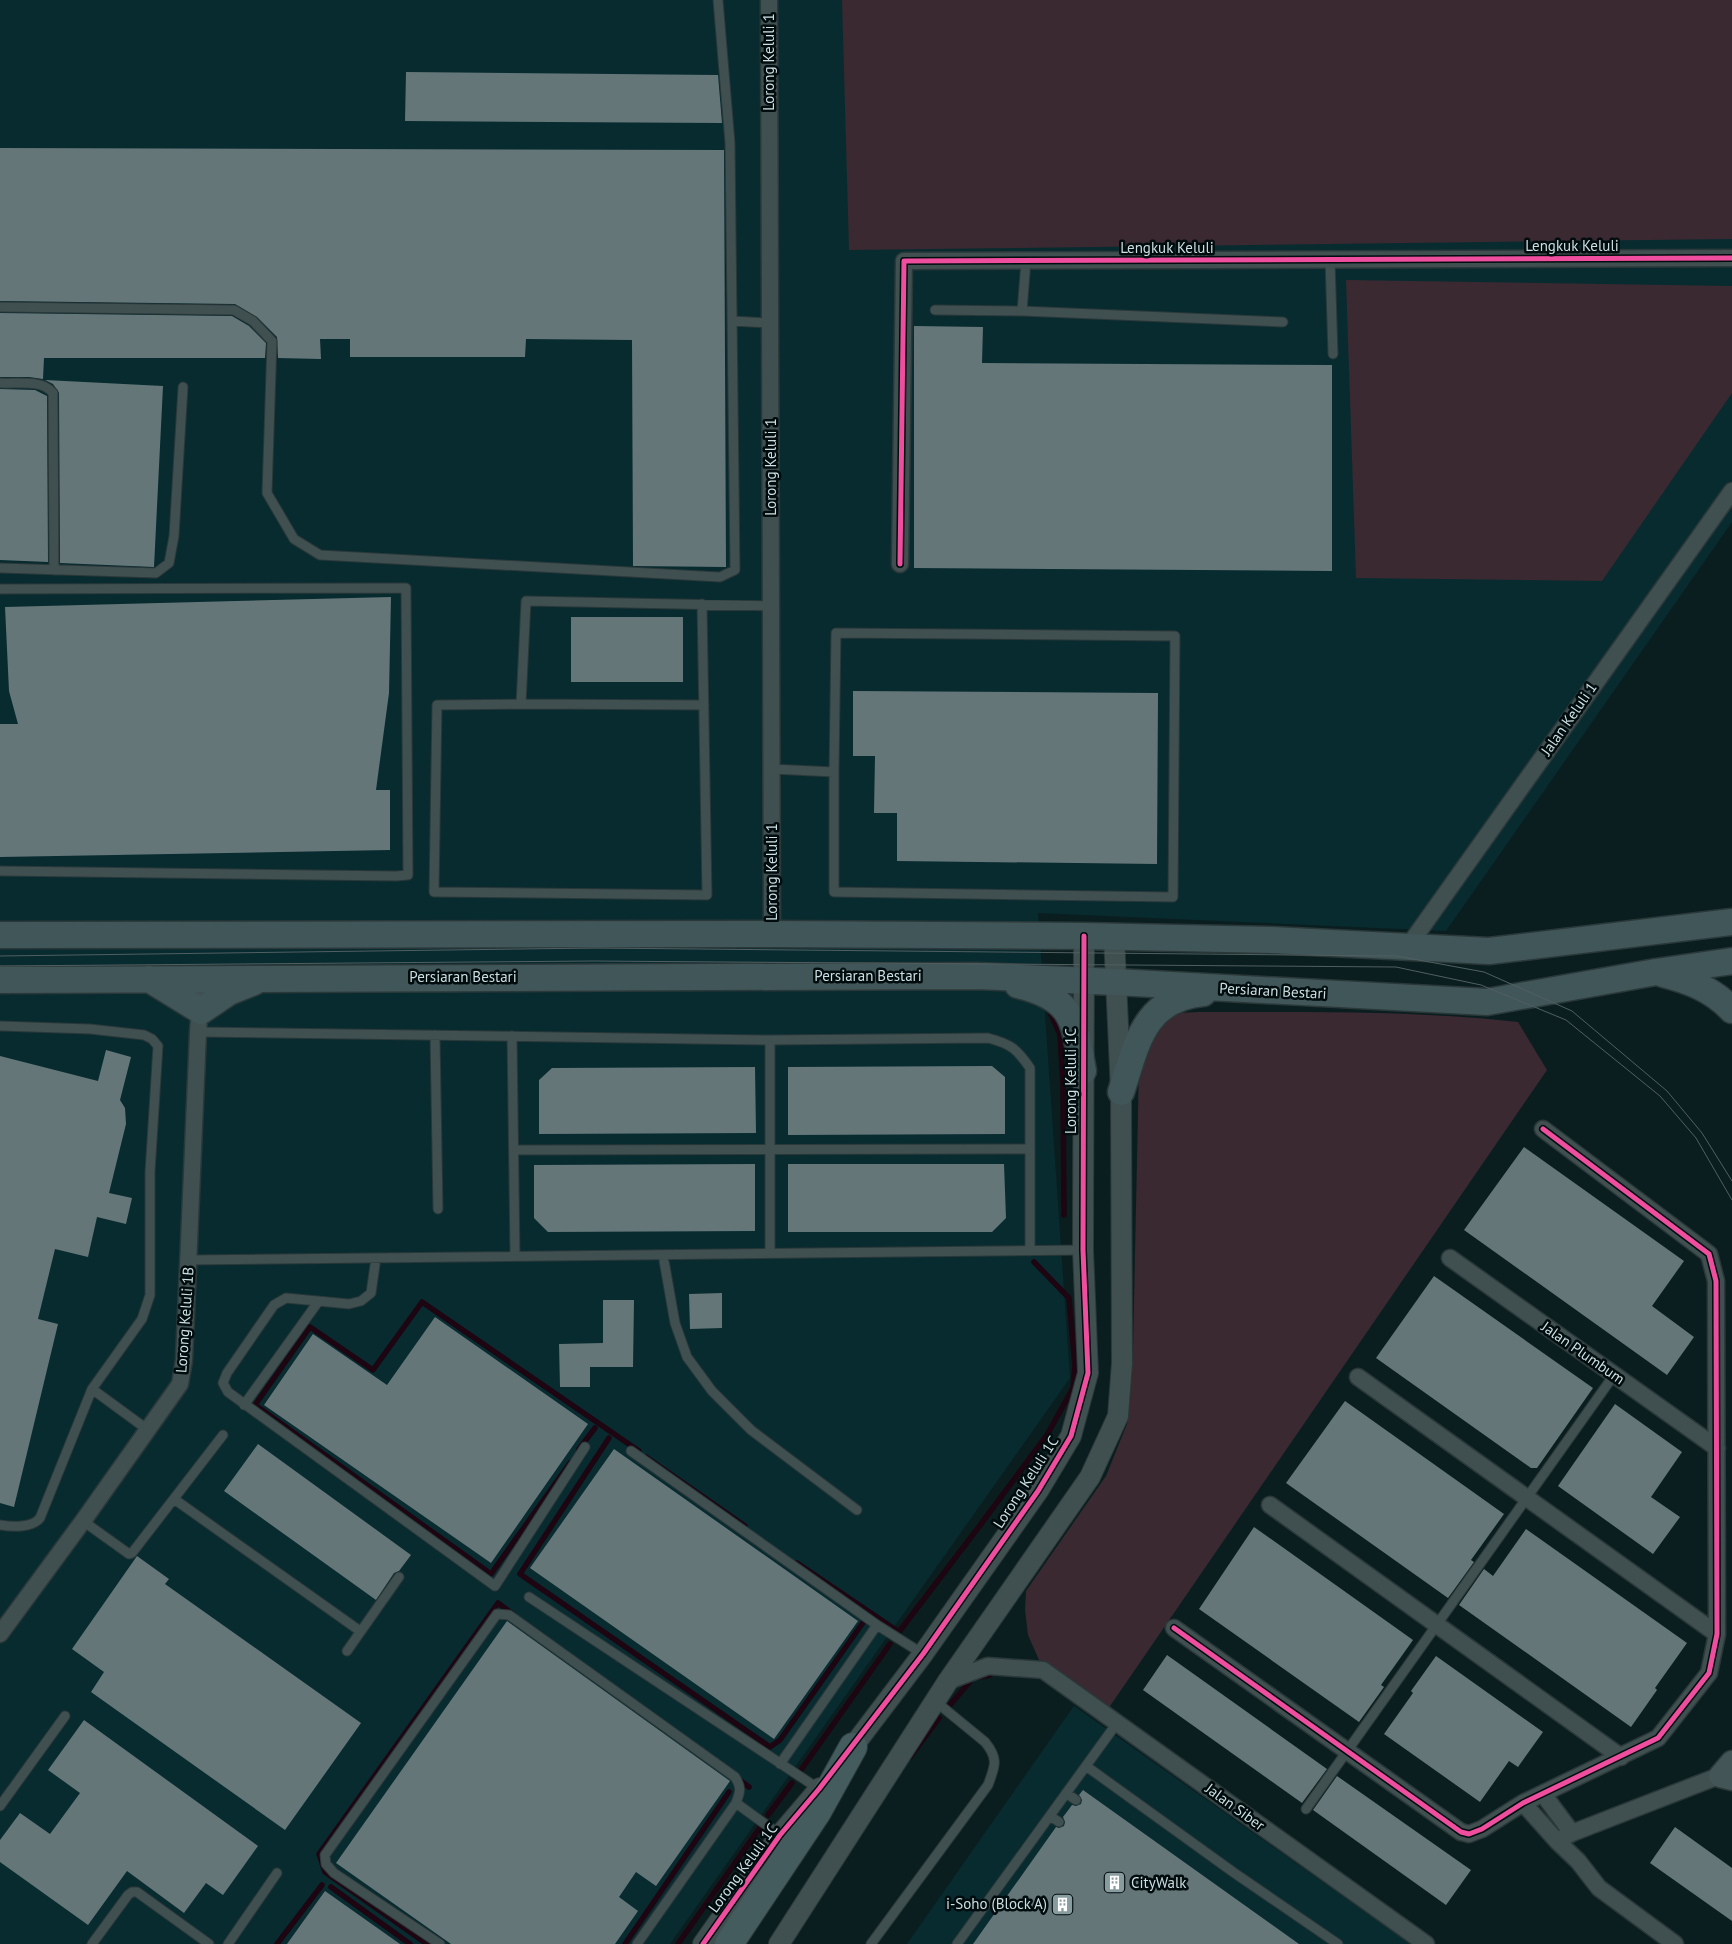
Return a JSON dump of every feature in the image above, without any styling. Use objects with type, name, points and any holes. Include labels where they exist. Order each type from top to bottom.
[{"type":"highway","points":[[729,1944],[817,1812],[853,1747]]},
{"type":"main road","points":[[0,935],[772,934],[1114,936],[1272,940],[1489,951],[1732,922]]},
{"type":"main road","points":[[1607,938],[1655,945],[1732,941]]},
{"type":"main road","name":"Persiaran Bestari","points":[[0,980],[978,976],[1487,1002],[1732,960]]},
{"type":"main road","points":[[1656,972],[1688,980],[1710,990],[1732,1010]]},
{"type":"main road","points":[[978,976],[1036,989],[1049,995],[1062,1005],[1074,1024],[1083,1071]]},
{"type":"main road","points":[[149,979],[199,1022],[230,992],[266,978]]},
{"type":"main road","points":[[1121,1092],[1141,1032],[1162,1007],[1186,995],[1246,989]]},
{"type":"street","name":"Lorong Keluli 1","points":[[769,0],[772,934]]},
{"type":"street","name":"Lengkuk Keluli","points":[[900,564],[904,262],[1732,258]]},
{"type":"street","name":"Jalan Keluli 1","points":[[1407,948],[1732,491]]},
{"type":"street","name":"Lorong Keluli 1C","points":[[704,1944],[780,1835],[820,1789],[923,1654],[1038,1491],[1071,1436],[1088,1373],[1083,1250],[1084,936]]},
{"type":"street","points":[[779,1944],[948,1681],[1090,1477],[1118,1416],[1122,1363],[1121,1092],[1114,936]]},
{"type":"street","name":"Lorong Keluli 1B","points":[[0,1634],[180,1384],[184,1371],[202,979]]},
{"type":"street","points":[[1174,1628],[1461,1832],[1470,1834],[1482,1829],[1523,1804],[1658,1738],[1709,1673],[1717,1634],[1716,1281],[1708,1254],[1543,1129]]},
{"type":"street","name":"Jalan Plumbum","points":[[1450,1258],[1716,1448]]},
{"type":"street","points":[[1358,1378],[1717,1634]]},
{"type":"street","points":[[1270,1504],[1436,1626],[1621,1757]]},
{"type":"street","name":"Jalan Siber","points":[[948,1681],[988,1666],[1043,1670],[1426,1944]]},
{"type":"street","points":[[1557,1841],[1572,1833],[1729,1772]]},
{"type":"street","points":[[1543,1794],[1572,1833]]},
{"type":"street","points":[[1523,1804],[1578,1861],[1598,1888],[1675,1944]]},
{"type":"lane","points":[[0,307],[234,310],[253,321],[272,341],[267,493],[294,539],[320,555],[720,577],[735,570],[730,143],[718,0]]},
{"type":"lane","points":[[1330,260],[1332,354]]},
{"type":"lane","points":[[1022,311],[1026,261]]},
{"type":"lane","points":[[935,310],[1022,311],[1283,322]]},
{"type":"lane","points":[[732,321],[770,323]]},
{"type":"lane","points":[[0,383],[42,384],[53,393],[54,570]]},
{"type":"lane","points":[[0,568],[156,573],[169,563],[174,536],[183,387]]},
{"type":"lane","points":[[0,589],[406,588],[408,875],[0,871]]},
{"type":"lane","points":[[521,704],[526,601],[771,606]]},
{"type":"lane","points":[[702,604],[704,705],[707,895],[434,892],[437,705],[704,705]]},
{"type":"lane","points":[[836,633],[1175,636],[1173,897],[834,892],[834,772],[836,633]]},
{"type":"lane","points":[[772,769],[834,772]]},
{"type":"lane","points":[[199,1022],[435,1035],[770,1040],[988,1038],[1006,1042],[1020,1052],[1030,1068],[1030,1251]]},
{"type":"lane","points":[[0,1026],[90,1029],[144,1034],[158,1046],[150,1172],[150,1295],[142,1319],[92,1389],[40,1518],[36,1523],[30,1525],[0,1524]]},
{"type":"lane","points":[[435,1035],[438,1209]]},
{"type":"lane","points":[[512,1036],[515,1256]]},
{"type":"lane","points":[[770,1040],[770,1253]]},
{"type":"lane","points":[[514,1150],[1030,1149]]},
{"type":"lane","points":[[189,1260],[1083,1250]]},
{"type":"lane","points":[[663,1255],[674,1323],[687,1357],[712,1391],[751,1430],[857,1510]]},
{"type":"lane","points":[[376,1258],[371,1293],[361,1301],[349,1304],[286,1298],[274,1305],[227,1373],[223,1383],[228,1392],[495,1586],[585,1447]]},
{"type":"lane","points":[[244,1405],[318,1302]]},
{"type":"lane","points":[[1306,1809],[1614,1375]]},
{"type":"lane","points":[[92,1389],[148,1430]]},
{"type":"lane","points":[[83,1521],[129,1554],[132,1553],[223,1435]]},
{"type":"lane","points":[[631,1450],[877,1625],[923,1654]]},
{"type":"lane","points":[[174,1499],[360,1631]]},
{"type":"lane","points":[[347,1651],[399,1577]]},
{"type":"lane","points":[[529,1597],[820,1789]]},
{"type":"lane","points":[[440,1944],[334,1873],[326,1864],[325,1855],[497,1614],[508,1616],[735,1777],[740,1784],[741,1790],[736,1803],[637,1944]]},
{"type":"lane","points":[[780,1764],[877,1625]]},
{"type":"lane","points":[[871,1944],[988,1785],[996,1762],[985,1742],[935,1701]]},
{"type":"lane","points":[[0,1806],[65,1716]]},
{"type":"lane","points":[[957,1944],[1117,1722]]},
{"type":"lane","points":[[1086,1766],[1233,1872],[1338,1944]]},
{"type":"lane","points":[[1066,1793],[1076,1800]]},
{"type":"lane","points":[[736,1803],[780,1835]]},
{"type":"lane","points":[[1050,1816],[1059,1822]]},
{"type":"lane","points":[[228,1944],[277,1873]]},
{"type":"lane","points":[[92,1944],[132,1892],[137,1892],[209,1944]]},
{"type":"shaded area","points":[[0,0],[1732,0],[1732,522],[1446,931],[1038,913],[1070,1378],[670,1944],[0,1944]]},
{"type":"shaded area","points":[[842,0],[1732,0],[1732,239],[849,250]]},
{"type":"shaded area","points":[[1346,280],[1732,286],[1732,393],[1602,581],[1356,578]]},
{"type":"shaded area","points":[[1319,1012],[1438,1015],[1518,1022],[1547,1070],[1108,1709],[1039,1660],[1028,1635],[1025,1610],[1026,1591],[1106,1476],[1127,1424],[1133,1350],[1139,1064],[1160,1028],[1177,1013]]},
{"type":"shaded area","points":[[1074,1706],[1410,1944],[907,1944]]},
{"type":"building","points":[[406,72],[718,75],[722,123],[405,121]]},
{"type":"building","points":[[0,148],[724,150],[726,567],[633,566],[632,340],[526,339],[525,357],[350,357],[350,339],[320,339],[321,359],[278,358],[277,337],[257,317],[235,304],[0,301]]},
{"type":"building","points":[[0,313],[232,316],[249,326],[266,343],[265,358],[44,358],[43,379],[0,377]]},
{"type":"building","points":[[914,326],[983,327],[982,363],[1332,365],[1332,571],[914,568]]},
{"type":"building","points":[[45,380],[163,386],[154,567],[60,563],[59,393],[53,384]]},
{"type":"building","points":[[0,389],[35,390],[47,396],[48,562],[0,560]]},
{"type":"building","points":[[391,597],[389,693],[376,790],[390,790],[390,850],[0,857],[0,724],[18,724],[9,691],[5,607]]},
{"type":"building","points":[[571,617],[683,617],[683,682],[571,682]]},
{"type":"building","points":[[853,691],[1158,693],[1157,864],[897,861],[897,813],[874,813],[875,756],[853,756]]},
{"type":"building","points":[[106,1050],[131,1057],[120,1100],[125,1108],[126,1124],[109,1193],[132,1198],[126,1224],[97,1217],[88,1257],[55,1249],[38,1319],[58,1324],[14,1507],[0,1503],[0,1056],[98,1081]]},
{"type":"building","points":[[992,1066],[1005,1077],[1005,1134],[788,1135],[788,1067]]},
{"type":"building","points":[[755,1067],[756,1133],[539,1134],[539,1080],[552,1068]]},
{"type":"building","points":[[1524,1147],[1684,1261],[1652,1306],[1694,1337],[1667,1375],[1464,1230]]},
{"type":"building","points":[[755,1164],[755,1231],[548,1232],[534,1218],[534,1165]]},
{"type":"building","points":[[788,1164],[1004,1164],[1006,1218],[992,1232],[788,1232]]},
{"type":"building","points":[[1434,1276],[1593,1388],[1537,1468],[1531,1468],[1376,1358]]},
{"type":"building","points":[[722,1293],[722,1328],[690,1329],[689,1294]]},
{"type":"building","points":[[603,1300],[634,1300],[633,1367],[590,1367],[590,1387],[560,1387],[559,1344],[603,1343]]},
{"type":"building","points":[[435,1317],[588,1424],[491,1563],[264,1405],[313,1334],[387,1385]]},
{"type":"building","points":[[1345,1401],[1504,1514],[1471,1560],[1474,1562],[1448,1598],[1286,1483]]},
{"type":"building","points":[[1615,1404],[1682,1452],[1651,1497],[1680,1517],[1653,1554],[1558,1486]]},
{"type":"building","points":[[258,1444],[411,1555],[399,1571],[394,1573],[376,1600],[224,1491]]},
{"type":"building","points":[[614,1449],[858,1621],[774,1739],[530,1568]]},
{"type":"building","points":[[1254,1527],[1413,1640],[1381,1685],[1384,1687],[1359,1722],[1199,1609]]},
{"type":"building","points":[[1526,1529],[1687,1643],[1655,1688],[1657,1690],[1631,1727],[1459,1605],[1484,1569],[1493,1576]]},
{"type":"building","points":[[137,1556],[169,1579],[165,1584],[361,1723],[285,1830],[91,1692],[104,1672],[72,1649]]},
{"type":"building","points":[[507,1621],[730,1781],[656,1886],[636,1872],[619,1897],[638,1911],[615,1944],[451,1944],[336,1863]]},
{"type":"building","points":[[1167,1655],[1327,1769],[1302,1803],[1143,1690]]},
{"type":"building","points":[[1436,1656],[1543,1732],[1518,1767],[1509,1761],[1480,1802],[1384,1734]]},
{"type":"building","points":[[84,1720],[258,1846],[223,1895],[206,1883],[184,1913],[127,1871],[88,1925],[0,1862],[0,1840],[20,1813],[50,1834],[80,1793],[48,1770]]},
{"type":"building","points":[[1337,1776],[1471,1870],[1446,1905],[1313,1810]]},
{"type":"building","name":"CityWalk","points":[[1083,1790],[1299,1944],[973,1944],[1056,1827],[1064,1826],[1063,1817],[1072,1805],[1081,1804],[1082,1800],[1079,1795]]},
{"type":"building","points":[[1675,1827],[1732,1868],[1732,1921],[1650,1863]]},
{"type":"building","points":[[325,1891],[400,1944],[287,1944]]},
{"type":"waterway","points":[[1049,1010],[1060,1034],[1063,1085],[1064,1215]]},
{"type":"waterway","points":[[797,1563],[899,1632],[1047,1435],[1073,1388],[1075,1366],[1069,1298],[1034,1262]]},
{"type":"waterway","points":[[570,1463],[491,1574],[255,1405],[310,1327],[373,1370],[422,1302],[639,1451]]},
{"type":"waterway","points":[[579,1449],[595,1428]]},
{"type":"waterway","points":[[609,1438],[520,1574],[770,1747],[780,1740],[867,1617]]},
{"type":"waterway","points":[[646,1457],[745,1526]]},
{"type":"waterway","points":[[427,1944],[325,1872],[319,1854],[498,1603],[514,1615]]},
{"type":"waterway","points":[[801,1770],[890,1644]]},
{"type":"waterway","points":[[950,1705],[973,1678],[990,1675]]},
{"type":"waterway","points":[[910,1757],[939,1718]]},
{"type":"waterway","points":[[737,1778],[749,1787]]},
{"type":"waterway","points":[[768,1815],[792,1783]]},
{"type":"waterway","points":[[625,1944],[729,1792]]},
{"type":"waterway","points":[[678,1944],[759,1829]]},
{"type":"waterway","points":[[277,1944],[322,1885]]},
{"type":"waterway","points":[[331,1887],[410,1944]]},
{"type":"tram line","points":[[0,956],[596,948],[1397,956],[1484,972],[1572,1011],[1667,1091],[1702,1133],[1732,1181]]},
{"type":"tram line","points":[[0,966],[593,961],[1396,967],[1481,985],[1566,1020],[1660,1096],[1696,1138],[1732,1200]]},
{"type":"cycle path","points":[[900,564],[904,261],[1732,258]]},
{"type":"cycle path","points":[[703,1944],[780,1835],[819,1789],[923,1654],[1038,1491],[1071,1436],[1088,1373],[1083,1250],[1084,936]]},
{"type":"cycle path","points":[[1174,1628],[1461,1832],[1469,1834],[1482,1829],[1523,1803],[1658,1738],[1709,1673],[1717,1634],[1716,1281],[1709,1254],[1543,1129]]},
{"type":"place","name":"CityWalk","points":[[1115,1883]]},
{"type":"place","name":"i-Soho (Block A)","points":[[1063,1904]]}]
